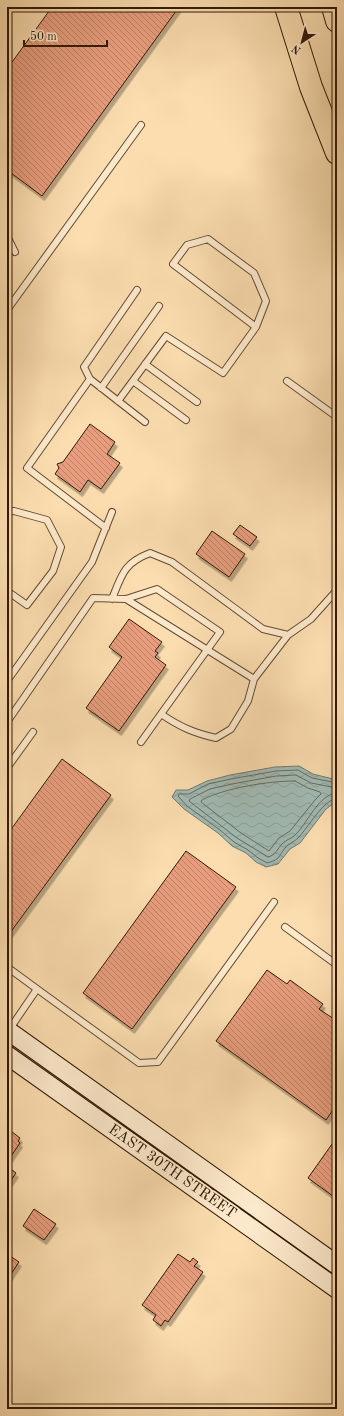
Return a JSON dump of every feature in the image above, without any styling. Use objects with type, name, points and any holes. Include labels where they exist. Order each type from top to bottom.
[{"type":"highway","points":[[286,7],[311,87],[337,152]]},
{"type":"highway","points":[[333,7],[337,21]]},
{"type":"main road","name":"EAST 30TH STREET","points":[[8,1031],[337,1265]]},
{"type":"main road","name":"EAST 30TH STREET","points":[[7,1055],[337,1289]]},
{"type":"lane","points":[[7,310],[141,124]]},
{"type":"lane","points":[[7,236],[16,252]]},
{"type":"lane","points":[[118,401],[166,336],[223,373],[256,327],[266,301],[254,273],[208,239],[187,245],[173,264],[256,327]]},
{"type":"lane","points":[[137,290],[84,367],[90,379],[146,422]]},
{"type":"lane","points":[[101,388],[159,306]]},
{"type":"lane","points":[[145,364],[197,402]]},
{"type":"lane","points":[[90,379],[27,468],[106,528]]},
{"type":"lane","points":[[133,381],[186,420]]},
{"type":"lane","points":[[287,381],[337,417]]},
{"type":"lane","points":[[7,512],[14,512],[46,520],[62,546],[53,571],[27,605],[7,591]]},
{"type":"lane","points":[[7,681],[92,562],[112,512]]},
{"type":"lane","points":[[112,599],[123,572],[137,558],[150,554],[172,562],[262,629],[288,635]]},
{"type":"lane","points":[[7,722],[93,598],[126,599],[157,589],[220,632],[141,742]]},
{"type":"lane","points":[[160,714],[181,727],[216,738],[231,729],[248,700],[254,679],[288,635],[311,619],[337,590]]},
{"type":"lane","points":[[126,599],[254,679]]},
{"type":"lane","points":[[7,768],[33,732]]},
{"type":"lane","points":[[7,967],[140,1063],[158,1062],[274,902]]},
{"type":"lane","points":[[285,927],[337,965]]},
{"type":"lane","points":[[8,1031],[37,989]]},
{"type":"water","points":[[299,766],[313,774],[337,780],[337,801],[326,809],[300,843],[290,849],[278,864],[266,867],[256,862],[246,853],[232,846],[218,833],[184,809],[172,797],[176,790],[188,790],[207,781],[230,775],[275,767]]},
{"type":"building","points":[[52,7],[179,7],[42,196],[7,170],[7,69]]},
{"type":"building","points":[[90,424],[115,442],[107,454],[120,463],[101,489],[88,480],[80,492],[55,474],[59,468],[57,464],[63,462]]},
{"type":"building","points":[[240,525],[257,537],[250,546],[233,534]]},
{"type":"building","points":[[212,531],[245,554],[229,577],[196,554]]},
{"type":"building","points":[[129,619],[162,642],[155,651],[158,653],[155,657],[166,665],[119,731],[86,708],[122,657],[109,647]]},
{"type":"building","points":[[62,759],[111,795],[7,937],[7,835]]},
{"type":"building","points":[[186,851],[236,887],[132,1029],[83,993]]},
{"type":"building","points":[[267,970],[287,984],[290,980],[323,1004],[319,1009],[337,1021],[337,1104],[326,1120],[216,1041]]},
{"type":"building","points":[[7,1128],[20,1138],[18,1141],[20,1143],[7,1162]]},
{"type":"building","points":[[337,1137],[337,1199],[308,1178]]},
{"type":"building","points":[[7,1166],[16,1173],[7,1186]]},
{"type":"building","points":[[34,1209],[56,1224],[44,1240],[23,1226]]},
{"type":"building","points":[[7,1254],[19,1262],[7,1280]]},
{"type":"building","points":[[178,1254],[190,1262],[193,1258],[198,1262],[194,1266],[203,1272],[168,1322],[165,1320],[161,1326],[153,1320],[156,1315],[142,1305]]}]
